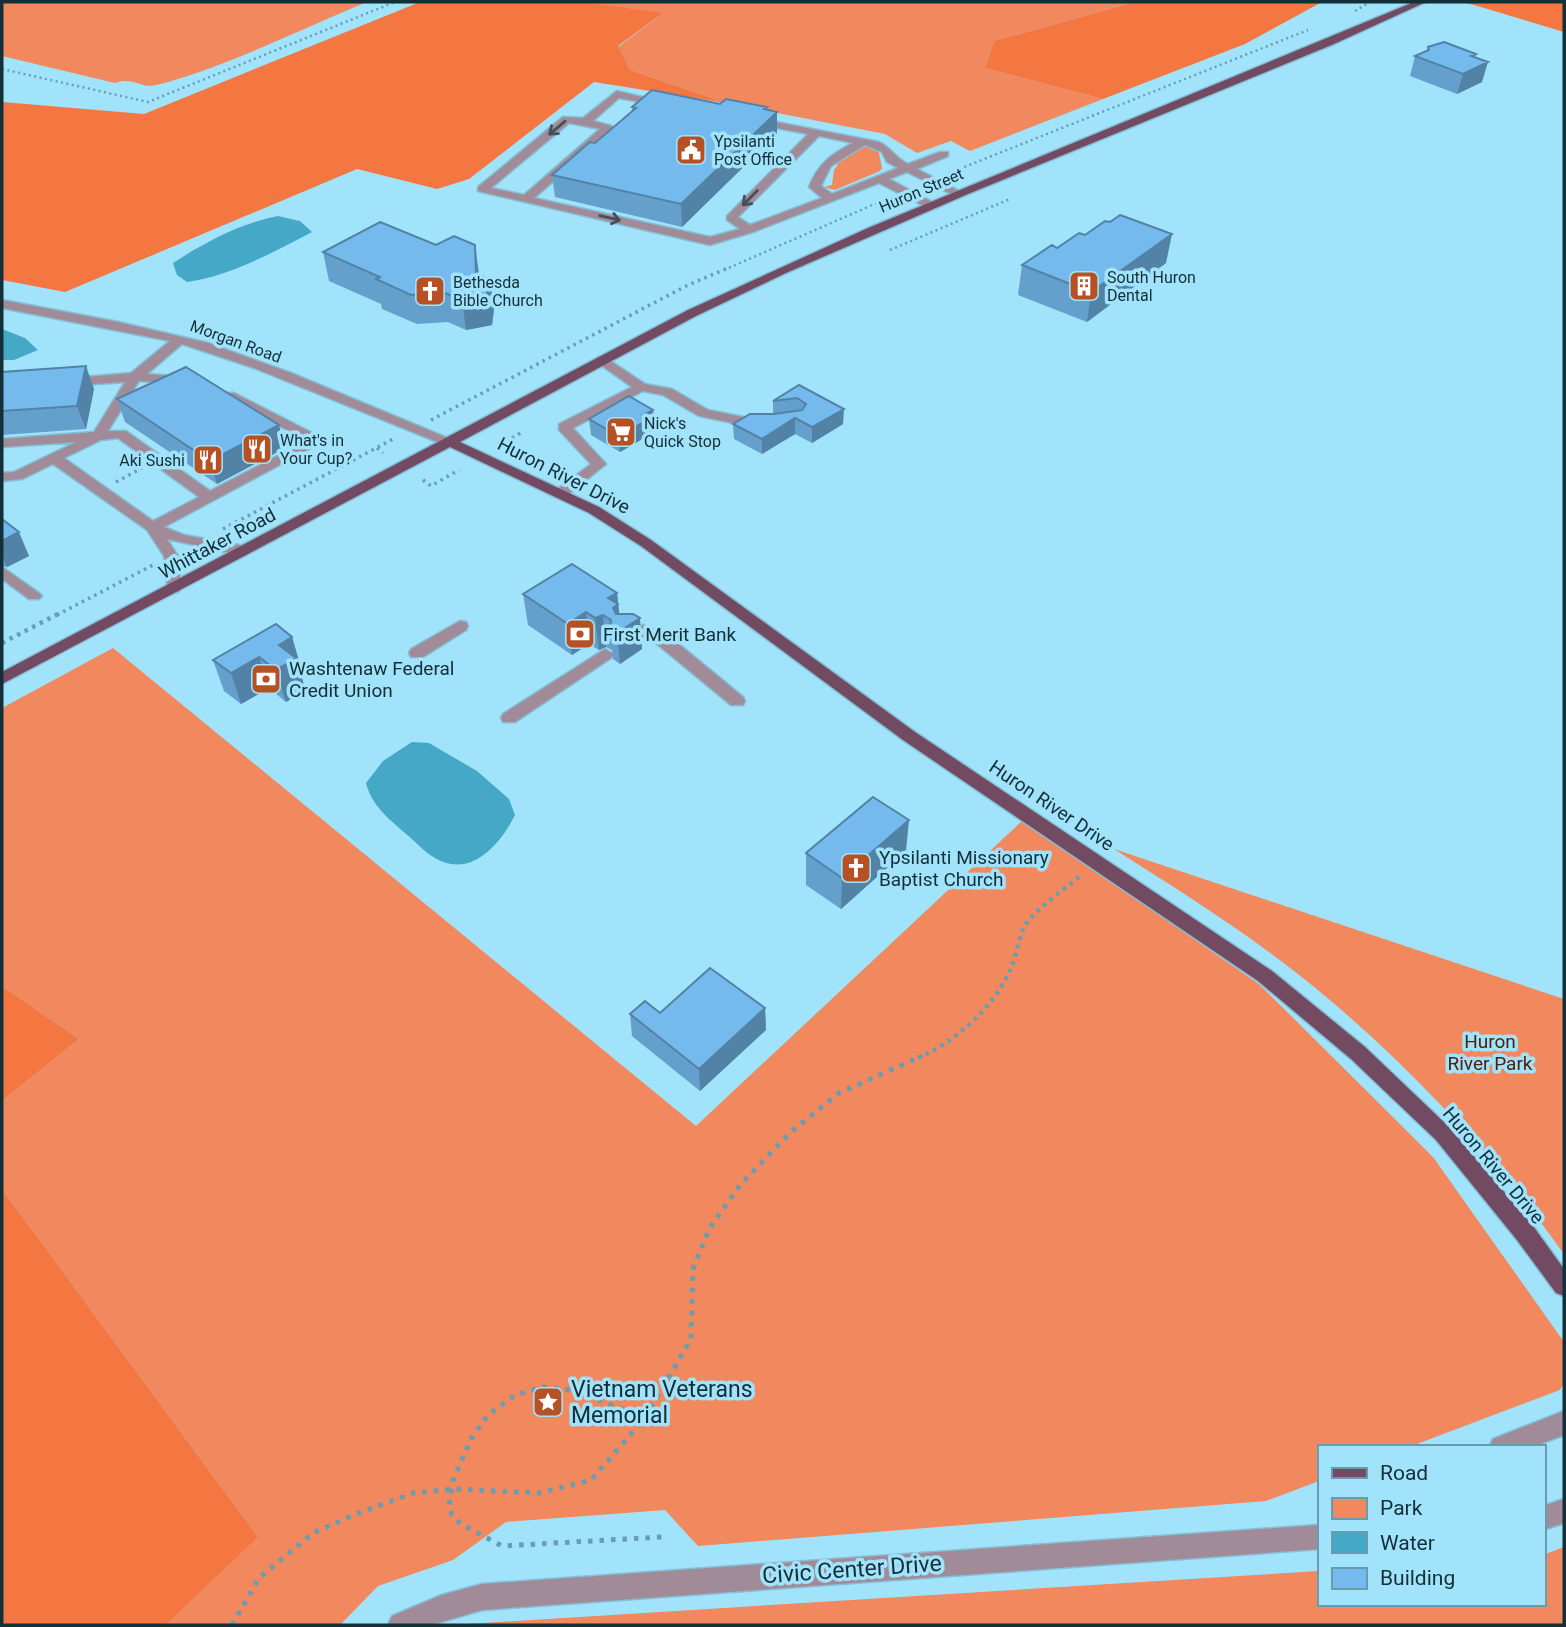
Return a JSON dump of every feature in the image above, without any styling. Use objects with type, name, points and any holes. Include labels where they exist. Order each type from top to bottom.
[{"type":"main road","name":"Huron Street","points":[[450,442],[603,360],[775,273],[957,193],[1421,2]]},
{"type":"main road","name":"Huron River Drive","points":[[450,442],[594,510],[646,542],[909,736],[1265,976],[1358,1053],[1443,1134],[1525,1233],[1564,1286]]},
{"type":"main road","name":"Whittaker Road","points":[[2,679],[450,442]]},
{"type":"street","points":[[584,122],[617,94],[671,105]]},
{"type":"street","points":[[740,118],[863,142],[887,150],[891,160],[957,193]]},
{"type":"street","points":[[526,199],[608,128],[567,119],[482,189],[710,241],[749,230],[944,154]]},
{"type":"street","points":[[749,230],[731,218],[816,133]]},
{"type":"street","points":[[830,198],[815,187],[820,169],[863,142]]},
{"type":"street","points":[[880,179],[930,205]]},
{"type":"street","name":"Morgan Road","points":[[2,304],[180,340],[235,356],[450,442]]},
{"type":"street","points":[[2,477],[17,477],[98,436],[135,377],[180,340]]},
{"type":"street","points":[[603,360],[641,387],[667,392],[704,413],[768,426],[775,425]]},
{"type":"street","points":[[55,383],[135,377],[175,379],[204,386],[319,440],[152,527]]},
{"type":"street","points":[[560,494],[599,464],[564,427],[641,387]]},
{"type":"street","points":[[2,443],[121,434],[208,496]]},
{"type":"street","points":[[56,459],[152,527],[180,539],[244,551]]},
{"type":"street","points":[[152,527],[170,556],[173,589]]},
{"type":"street","points":[[2,572],[34,596]]},
{"type":"street","points":[[417,653],[460,626]]},
{"type":"street","points":[[627,639],[643,630],[663,640],[737,701]]},
{"type":"street","points":[[509,718],[605,654]]},
{"type":"street","points":[[1506,1445],[1564,1423]]},
{"type":"street","points":[[1545,1517],[1564,1511]]},
{"type":"street","name":"Civic Center Drive","points":[[401,1625],[442,1608],[482,1597],[1316,1534]]},
{"type":"path","points":[[2,69],[148,102],[395,2]]},
{"type":"path","points":[[1354,11],[1370,2]]},
{"type":"path","points":[[941,176],[1316,26]]},
{"type":"path","points":[[430,420],[688,285],[894,196]]},
{"type":"path","points":[[890,250],[1010,199]]},
{"type":"path","points":[[512,438],[524,431]]},
{"type":"path","points":[[217,532],[379,447],[383,453]]},
{"type":"path","points":[[100,490],[157,460]]},
{"type":"path","points":[[423,480],[431,486],[459,470]]},
{"type":"path","points":[[2,643],[158,563]]},
{"type":"path","points":[[232,1625],[260,1578],[313,1533],[413,1493],[451,1489],[539,1493],[591,1480],[645,1418],[691,1339],[693,1269],[709,1229],[740,1185],[792,1131],[839,1093],[932,1052],[967,1027],[991,1000],[1011,969],[1027,922],[1098,862]]},
{"type":"path","points":[[645,1418],[574,1387],[528,1389],[507,1398],[483,1421],[465,1451],[451,1489],[452,1515],[481,1537],[502,1546],[662,1537]]},
{"type":"green space","points":[[2,2],[367,2],[208,69],[151,86],[127,81],[115,83],[2,56]]},
{"type":"green space","points":[[584,2],[1135,2],[994,41],[985,68],[1103,99],[970,151],[951,141],[917,153],[885,134],[726,103],[630,70],[618,47],[662,14]]},
{"type":"green space","points":[[866,146],[878,149],[882,168],[880,171],[835,190],[824,187],[832,185],[834,170],[838,165],[832,162]]},
{"type":"green space","points":[[113,648],[696,1126],[1023,820],[1260,985],[1433,1157],[1564,1342],[1564,1382],[1560,1390],[1414,1445],[1318,1445],[1318,1481],[1266,1501],[698,1546],[665,1510],[506,1522],[453,1560],[378,1586],[340,1625],[164,1625],[258,1537],[2,1189],[2,1101],[79,1039],[2,986],[2,708]]},
{"type":"green space","name":"Huron River Park","points":[[1114,849],[1564,999],[1564,1254],[1467,1133],[1356,1023],[1277,958]]},
{"type":"green space","points":[[1564,1547],[1564,1625],[450,1625],[1318,1571],[1318,1606],[1545,1606],[1545,1554]]},
{"type":"shaded area","points":[[420,2],[584,2],[663,13],[618,46],[630,70],[726,103],[594,82],[469,179],[437,189],[357,169],[65,292],[2,280],[2,102],[144,114]]},
{"type":"shaded area","points":[[1135,2],[1322,2],[1245,44],[1103,99],[985,68],[994,41]]},
{"type":"shaded area","points":[[1464,2],[1564,2],[1564,32]]},
{"type":"shaded area","points":[[2,986],[79,1039],[2,1101]]},
{"type":"shaded area","points":[[2,1189],[258,1537],[165,1625],[2,1625]]},
{"type":"water","points":[[278,216],[300,221],[312,232],[251,262],[219,274],[187,282],[177,275],[173,263],[197,248],[237,229]]},
{"type":"water","points":[[2,329],[25,338],[38,350],[14,360],[2,360]]},
{"type":"water","points":[[412,742],[429,743],[477,771],[509,799],[515,815],[509,826],[492,847],[472,862],[448,863],[435,858],[387,817],[372,798],[366,783],[383,761]]},
{"type":"building","points":[[1444,42],[1476,54],[1471,56],[1488,62],[1463,74],[1415,56],[1429,50],[1428,47]]},
{"type":"building","points":[[652,90],[720,104],[726,99],[767,107],[764,109],[777,112],[681,204],[552,175],[590,142],[595,143],[636,108],[632,107]]},
{"type":"building","points":[[1120,215],[1172,234],[1091,292],[1022,265],[1052,245],[1057,248],[1079,233],[1085,235],[1105,221],[1110,222]]},
{"type":"building","points":[[380,222],[436,245],[454,236],[475,245],[476,273],[490,280],[487,295],[462,300],[443,292],[411,295],[376,279],[380,277],[323,252]]},
{"type":"building","points":[[86,366],[77,406],[2,411],[2,372]]},
{"type":"building","points":[[186,367],[279,425],[210,461],[117,399]]},
{"type":"building","points":[[799,385],[844,409],[812,427],[795,418],[762,439],[733,424],[750,414],[802,410],[806,404],[797,398],[773,401]]},
{"type":"building","points":[[629,396],[653,410],[643,415],[650,419],[619,436],[589,419]]},
{"type":"building","points":[[2,519],[19,532],[2,541]]},
{"type":"building","points":[[572,564],[617,593],[608,598],[618,604],[613,608],[616,614],[633,614],[640,618],[617,633],[610,628],[611,620],[603,615],[595,618],[586,612],[568,624],[523,594]]},
{"type":"building","points":[[276,624],[292,637],[279,645],[296,658],[276,670],[259,657],[231,673],[213,660]]},
{"type":"building","points":[[873,797],[909,820],[842,878],[806,853]]},
{"type":"building","points":[[710,968],[765,1008],[699,1069],[630,1014],[645,1001],[660,1013]]},
{"type":"place","name":"Ypsilanti Post Office","points":[[691,150]]},
{"type":"place","name":"South Huron Dental","points":[[1084,286]]},
{"type":"place","name":"Bethesda Bible Church","points":[[430,291]]},
{"type":"place","name":"Nick's Quick Stop","points":[[621,432]]},
{"type":"place","name":"What's in Your Cup?","points":[[257,449]]},
{"type":"place","name":"Aki Sushi","points":[[208,460]]},
{"type":"place","name":"First Merit Bank","points":[[580,634]]},
{"type":"place","name":"Washtenaw Federal Credit Union","points":[[266,679]]},
{"type":"place","name":"Ypsilanti Missionary Baptist Church","points":[[856,868]]},
{"type":"place","name":"Vietnam Veterans Memorial","points":[[548,1402]]}]
